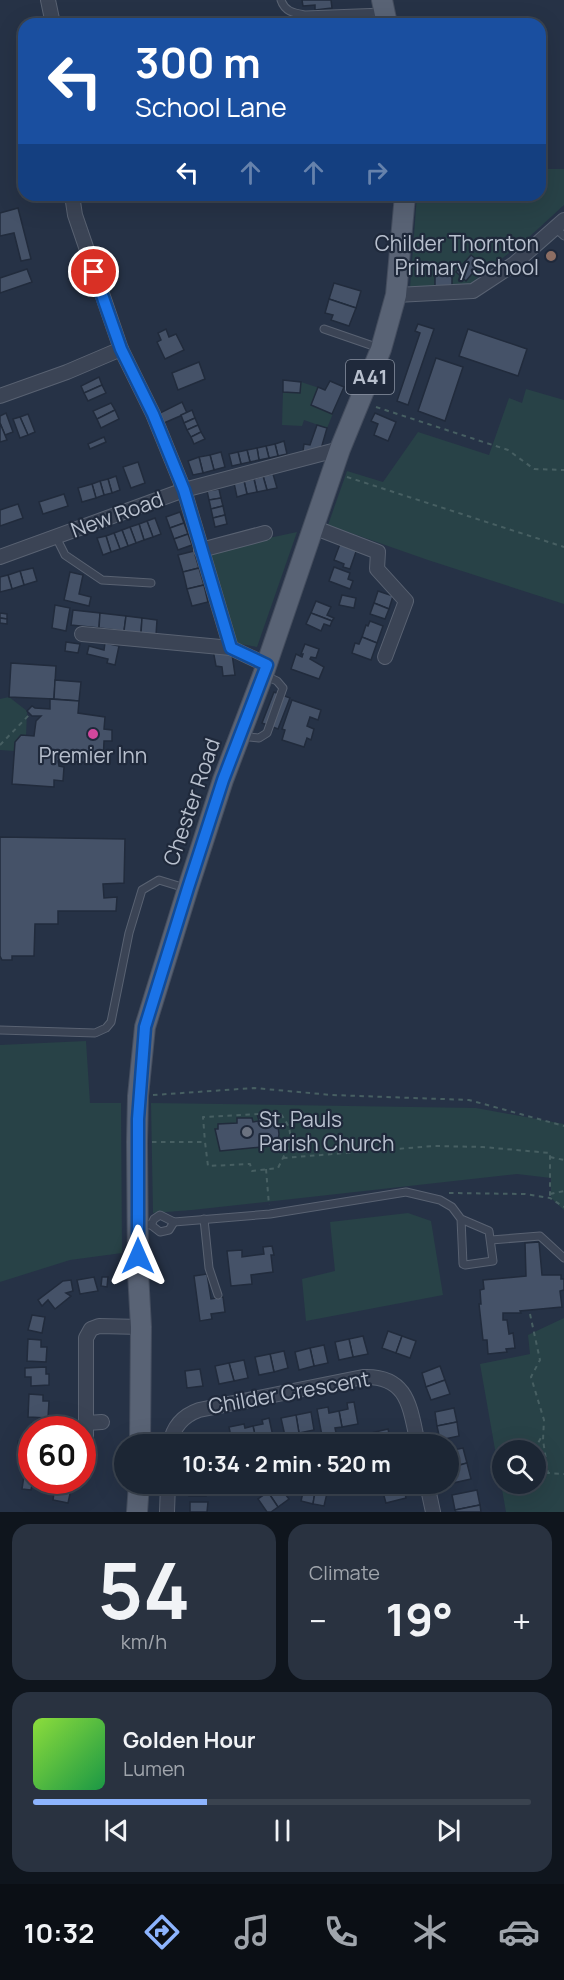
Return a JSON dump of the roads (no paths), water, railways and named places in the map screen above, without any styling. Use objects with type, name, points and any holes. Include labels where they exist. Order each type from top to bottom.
[{"type":"main road","name":"Chester Road","points":[[140,1434],[145,1224],[137,1142],[138,1096],[145,1027],[223,780],[265,670],[340,449],[381,349],[396,295],[404,201]]},
{"type":"main road","points":[[137,1512],[138,1494]]},
{"type":"street","points":[[48,0],[52,18]]},
{"type":"street","points":[[73,201],[75,215],[121,349],[153,414],[184,490],[231,648]]},
{"type":"street","points":[[396,295],[473,291],[514,264],[561,228]]},
{"type":"street","points":[[0,396],[67,372],[121,349]]},
{"type":"street","name":"New Road","points":[[0,557],[184,490],[340,449]]},
{"type":"street","points":[[313,527],[378,552],[377,569],[406,601],[385,657]]},
{"type":"street","points":[[201,550],[265,533]]},
{"type":"street","points":[[82,634],[231,648],[265,670]]},
{"type":"street","points":[[86,1416],[86,1338],[91,1329],[99,1326],[141,1327]]},
{"type":"street","name":"Childer Crescent","points":[[173,1434],[174,1429],[190,1413],[199,1410],[363,1377],[379,1377],[397,1385],[409,1404],[416,1434]]},
{"type":"street","points":[[96,1422],[102,1422]]},
{"type":"street","points":[[167,1512],[168,1494]]},
{"type":"street","points":[[429,1494],[433,1512]]},
{"type":"lane","points":[[281,0],[287,10],[305,15],[384,12]]},
{"type":"lane","points":[[324,329],[381,349]]},
{"type":"lane","points":[[56,537],[65,555],[102,580],[151,582]]},
{"type":"lane","points":[[0,1030],[96,1033],[106,1028],[111,1022],[129,933],[142,890],[159,880],[188,888]]},
{"type":"lane","points":[[145,1224],[160,1215],[174,1222],[270,1214],[406,1192],[440,1200],[452,1207],[461,1219],[487,1229],[491,1240],[493,1261],[463,1264],[461,1219]]},
{"type":"lane","points":[[204,1219],[209,1268],[218,1295]]},
{"type":"lane","points":[[145,1224],[160,1232],[169,1230],[174,1222]]},
{"type":"lane","points":[[491,1240],[540,1236],[564,1258]]},
{"type":"place","name":"Childer Thornton Primary School","points":[[551,256]]},
{"type":"place","name":"Premier Inn","points":[[93,734]]},
{"type":"place","name":"St. Pauls Parish Church","points":[[247,1132]]}]
